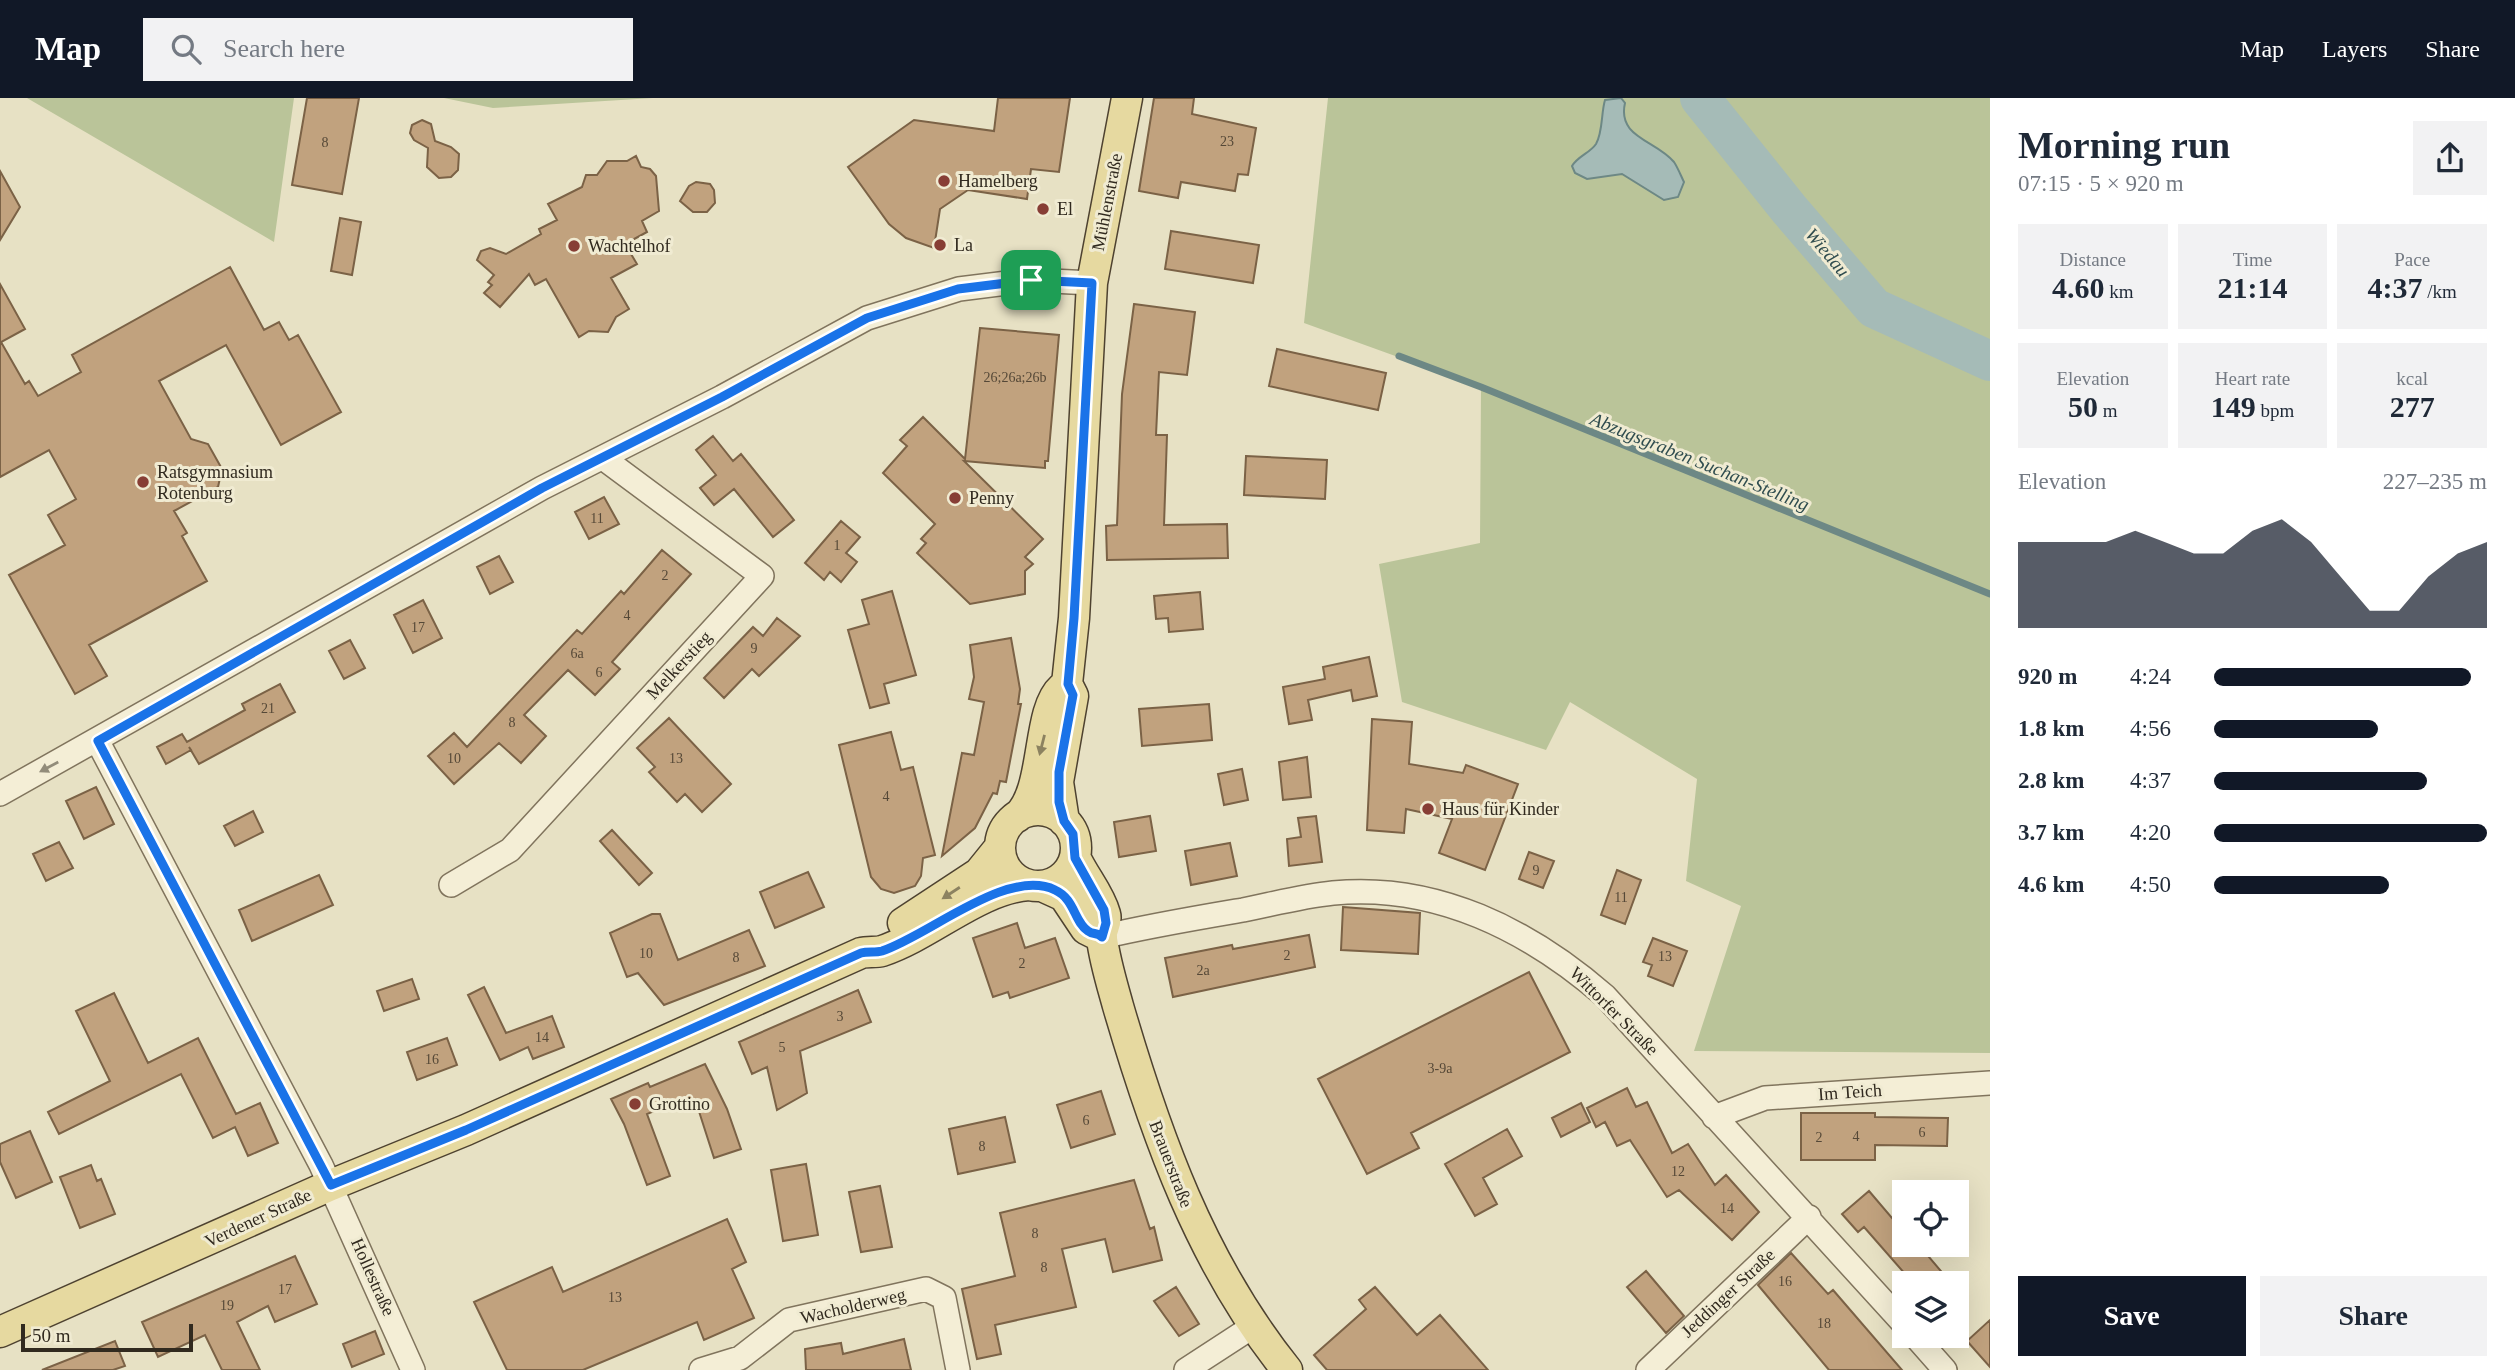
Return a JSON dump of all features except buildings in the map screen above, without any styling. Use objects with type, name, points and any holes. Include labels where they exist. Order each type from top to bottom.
[{"type":"main road","name":"Mühlenstraße","points":[[1064,821],[1058,782],[1073,695],[1068,684],[1092,283],[1127,98]]},
{"type":"main road","name":"Mühlenstraße","points":[[1017,817],[1032,794],[1048,723],[1059,691],[1068,684]]},
{"type":"main road","points":[[1035,886],[1063,877],[1075,858],[1073,834],[1064,821],[1043,811],[1017,817],[1006,828],[1000,847],[1008,871],[1035,886],[1065,896],[1086,929],[1102,937]]},
{"type":"main road","name":"Verdener Straße","points":[[861,953],[875,938],[920,913],[979,873],[1000,847]]},
{"type":"main road","name":"Brauerstraße","points":[[1075,858],[1104,910],[1106,923],[1102,937],[1107,968],[1142,1089],[1190,1215],[1252,1327],[1287,1370]]},
{"type":"main road","name":"Verdener Straße","points":[[0,1332],[331,1185],[466,1130],[861,953],[882,951],[1002,889],[1035,886]]},
{"type":"street","points":[[0,794],[542,488],[867,318],[958,289],[1031,280],[1092,283]]},
{"type":"street","name":"Melkerstieg","points":[[451,885],[510,850],[762,576],[603,458]]},
{"type":"street","name":"Hollestraße","points":[[98,741],[331,1185],[413,1370]]},
{"type":"street","name":"Wittorfer Straße","points":[[1102,937],[1333,893],[1381,892],[1459,908],[1528,938],[1566,962],[1605,996],[1892,1310]]},
{"type":"street","name":"Im Teich","points":[[1714,1117],[1765,1098],[1990,1083]]},
{"type":"street","name":"Jeddinger Straße","points":[[1648,1370],[1809,1217]]},
{"type":"street","name":"Wacholderweg","points":[[701,1370],[740,1358],[789,1320],[926,1289],[944,1298],[958,1370]]},
{"type":"street","points":[[1186,1370],[1252,1327]]},
{"type":"street","points":[[1926,1348],[1945,1370]]},
{"type":"green space","points":[[27,98],[294,98],[274,242]]},
{"type":"green space","points":[[444,98],[653,98],[493,108]]},
{"type":"green space","points":[[1328,98],[1990,98],[1990,1053],[1694,1051],[1741,906],[1686,881],[1697,779],[1570,702],[1546,750],[1402,702],[1379,564],[1480,543],[1481,387],[1304,323]]},
{"type":"water","points":[[1621,98],[1625,103],[1624,115],[1627,124],[1632,131],[1675,164],[1684,182],[1678,197],[1664,200],[1622,174],[1587,179],[1575,173],[1572,166],[1596,144],[1605,100]]},
{"type":"waterway","name":"Wiedau","points":[[1700,98],[1789,209],[1874,308],[1990,361]]},
{"type":"waterway","name":"Abzugsgraben Suchan-Stelling","points":[[1399,356],[1990,594]]},
{"type":"place","name":"Hamelberg","points":[[944,181]]},
{"type":"place","name":"El","points":[[1043,209]]},
{"type":"place","name":"La","points":[[940,245]]},
{"type":"place","name":"Wachtelhof","points":[[574,246]]},
{"type":"place","name":"Ratsgymnasium Rotenburg","points":[[143,482]]},
{"type":"place","name":"Penny","points":[[955,498]]},
{"type":"place","name":"Haus für Kinder","points":[[1428,809]]},
{"type":"place","name":"Grottino","points":[[635,1104]]},
{"type":"route","points":[[1031,280],[1092,283],[1068,684],[1073,695],[1058,787],[1062,816],[1075,841],[1075,858],[1098,897],[1105,915],[1102,937],[1086,930],[1068,899],[1052,889],[1029,885],[1002,889],[882,951],[861,953],[466,1130],[331,1185],[98,741],[542,488],[722,397],[867,318],[958,289],[1031,280]]}]
